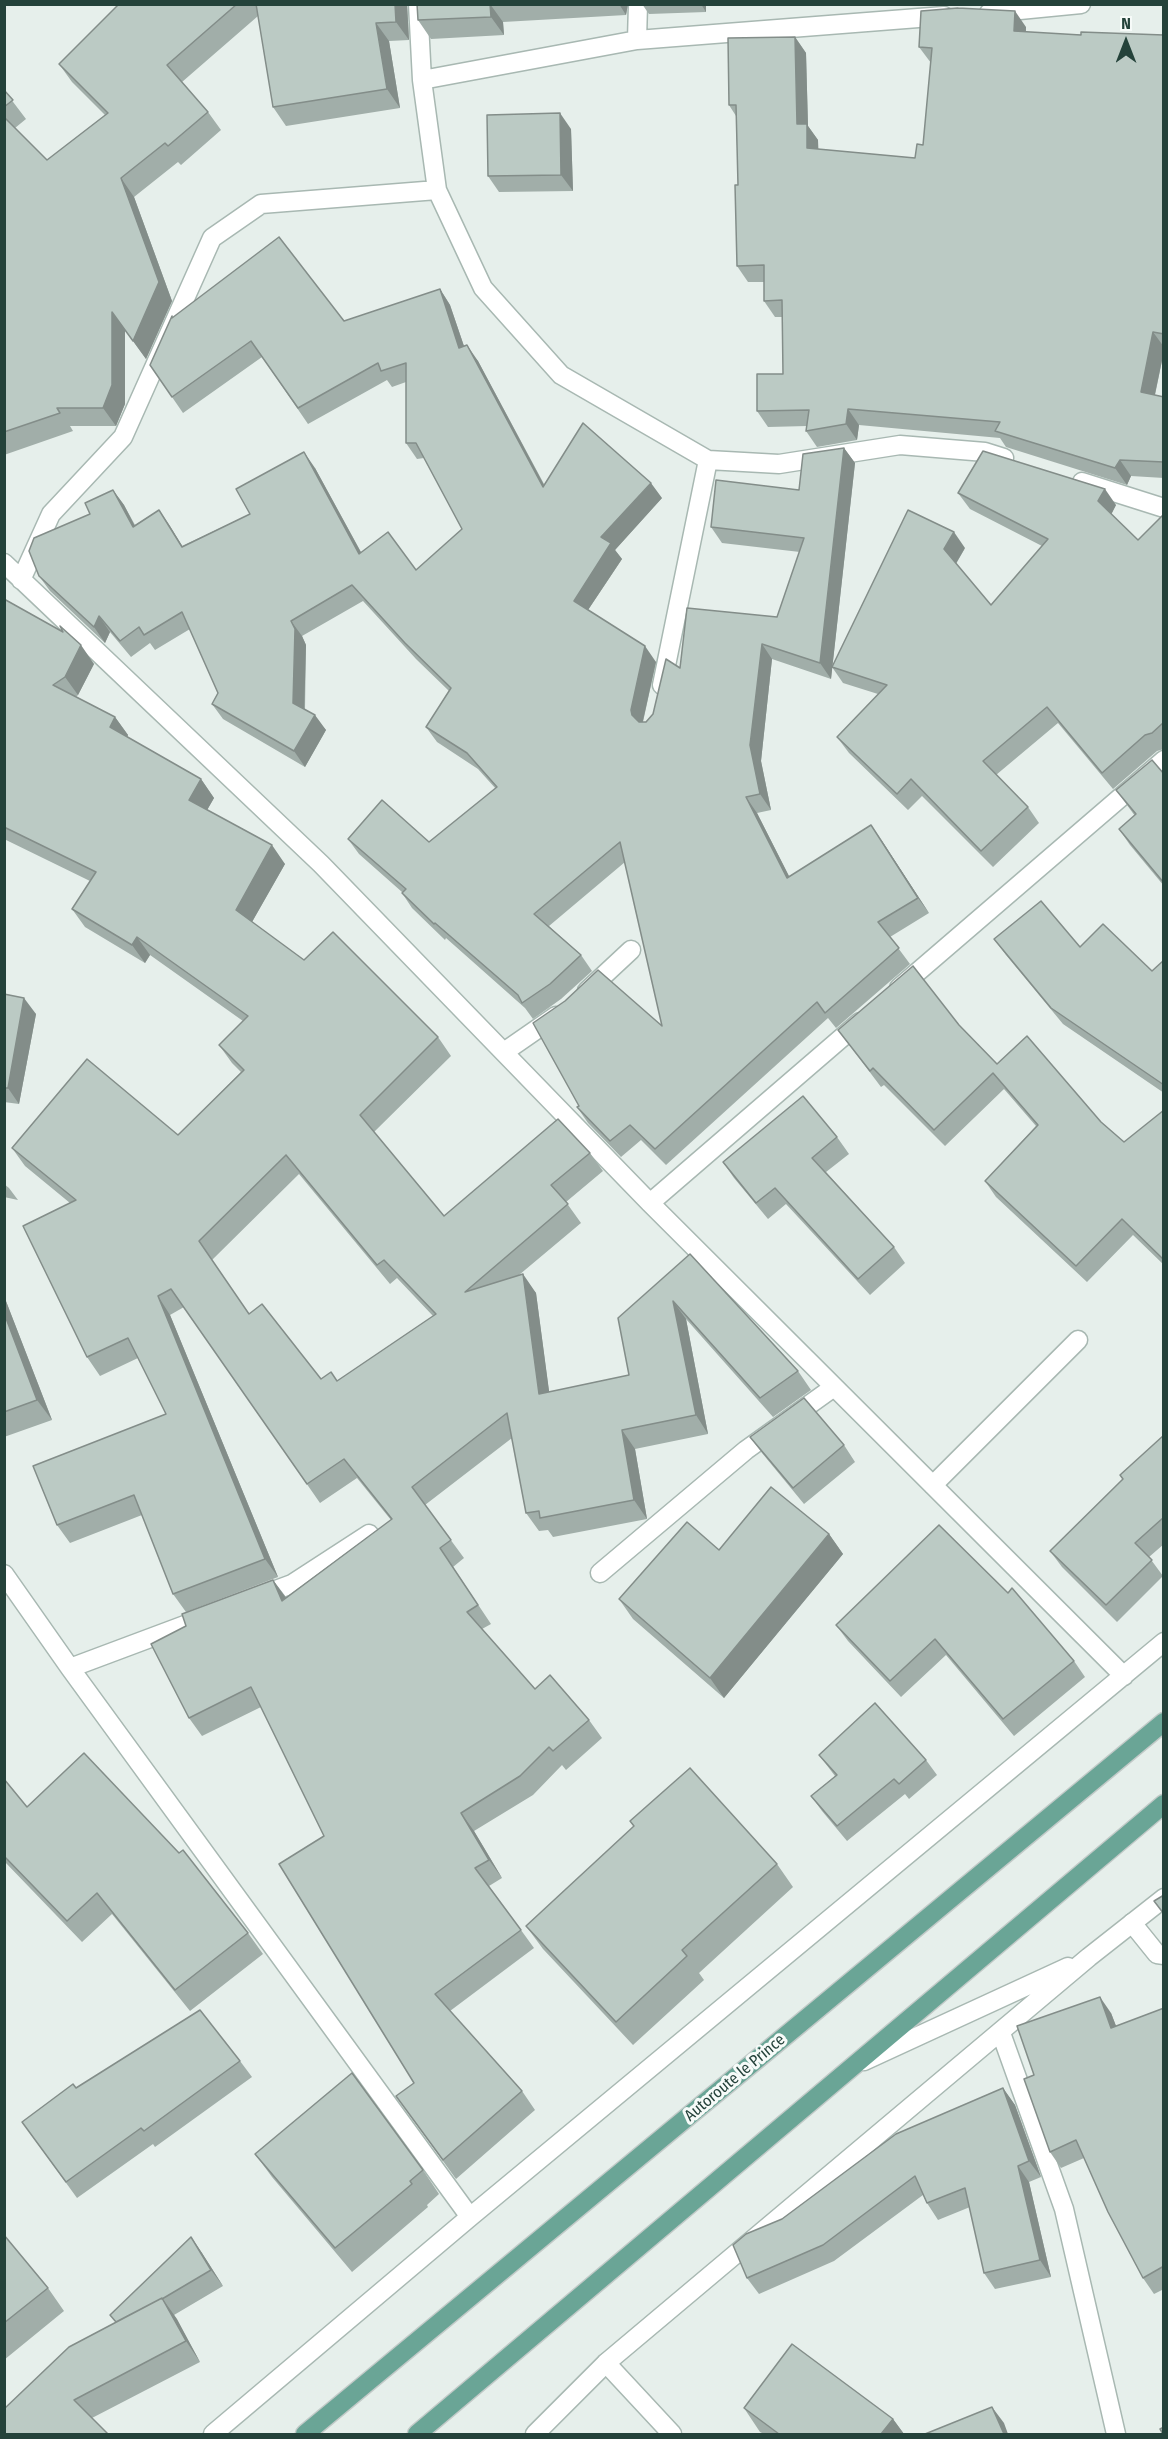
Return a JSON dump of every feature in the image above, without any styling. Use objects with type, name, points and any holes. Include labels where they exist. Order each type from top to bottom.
[{"type":"main road","name":"Autoroute le Prince","points":[[305,2434],[1164,1722]]},
{"type":"main road","points":[[417,2434],[1164,1804]]},
{"type":"street","points":[[418,4],[422,80],[437,190],[483,288],[561,375],[708,460],[779,464],[900,445],[985,452],[1018,462]]},
{"type":"street","points":[[637,40],[639,4]]},
{"type":"street","points":[[422,80],[637,40],[1081,4]]},
{"type":"street","points":[[21,580],[51,514],[123,437],[212,238],[261,204],[437,190]]},
{"type":"street","points":[[657,706],[708,460]]},
{"type":"street","points":[[1063,476],[1164,508]]},
{"type":"street","points":[[4,563],[321,864],[650,1203],[1124,1676]]},
{"type":"street","points":[[650,1203],[1164,760]]},
{"type":"street","points":[[504,1052],[572,1004],[631,950]]},
{"type":"street","points":[[933,1485],[1078,1340]]},
{"type":"street","points":[[600,1573],[746,1450],[834,1387]]},
{"type":"street","points":[[70,1668],[292,1584],[369,1534]]},
{"type":"street","points":[[4,1574],[470,2217]]},
{"type":"street","points":[[213,2434],[470,2217],[1164,1642]]},
{"type":"street","points":[[541,2432],[606,2363],[1089,1958],[1164,1898]]},
{"type":"street","points":[[1132,1923],[1157,1954],[1164,1955]]},
{"type":"street","points":[[854,2065],[1089,1958]]},
{"type":"street","points":[[1001,2032],[1065,2209],[1116,2434]]},
{"type":"street","points":[[606,2363],[672,2434]]},
{"type":"building","points":[[119,4],[237,4],[167,65],[208,112],[168,146],[165,143],[121,178],[159,282],[133,341],[112,312],[112,385],[103,408],[57,408],[60,413],[4,432],[4,117],[47,160],[108,113],[59,64]]},
{"type":"building","points":[[256,4],[395,4],[396,22],[376,23],[387,89],[273,107]]},
{"type":"building","points":[[417,4],[490,4],[491,17],[418,20]]},
{"type":"building","points":[[958,8],[1015,11],[1014,31],[1081,35],[1081,32],[1164,35],[1164,334],[1153,332],[1141,392],[1164,397],[1164,462],[1120,460],[1115,468],[995,431],[1000,422],[848,409],[846,424],[806,431],[809,410],[757,411],[757,374],[783,374],[782,300],[764,301],[764,265],[737,266],[736,105],[729,105],[728,38],[795,37],[797,124],[807,124],[807,148],[915,158],[917,144],[923,145],[932,48],[919,47],[921,11]]},
{"type":"building","points":[[4,90],[13,100],[4,107]]},
{"type":"building","points":[[560,113],[561,175],[488,176],[487,115]]},
{"type":"building","points":[[279,237],[344,321],[440,289],[459,348],[467,345],[543,487],[583,423],[651,483],[601,537],[611,543],[574,601],[645,646],[631,710],[632,715],[639,722],[646,722],[653,714],[666,659],[680,668],[687,608],[777,617],[804,538],[711,527],[716,480],[799,490],[803,454],[844,448],[820,663],[762,644],[750,745],[760,794],[746,797],[787,878],[871,825],[918,898],[878,922],[899,948],[825,1013],[817,1002],[655,1149],[630,1125],[610,1141],[577,1107],[579,1106],[533,1023],[565,1001],[598,970],[662,1026],[620,842],[534,914],[581,955],[550,984],[522,1003],[518,995],[434,924],[402,893],[406,889],[348,839],[382,800],[429,842],[497,787],[467,753],[426,727],[451,688],[405,643],[352,585],[291,621],[295,629],[293,703],[315,715],[294,751],[212,704],[218,693],[182,612],[144,635],[139,627],[120,641],[99,616],[94,627],[39,576],[29,551],[34,538],[90,514],[85,503],[113,490],[133,527],[159,510],[182,547],[250,514],[236,489],[304,452],[359,554],[388,532],[416,570],[462,529],[416,443],[406,443],[406,363],[381,371],[378,363],[298,408],[251,341],[172,397],[150,365],[172,316],[172,318]]},
{"type":"building","points":[[983,451],[1105,489],[1098,501],[1138,540],[1164,514],[1164,722],[1152,733],[1145,735],[1102,773],[1047,707],[983,761],[1028,807],[981,851],[911,779],[897,794],[837,737],[887,685],[832,667],[908,510],[954,532],[944,549],[991,605],[1048,539],[958,493]]},
{"type":"building","points":[[4,599],[63,632],[60,626],[81,645],[65,677],[53,685],[115,717],[110,727],[201,779],[189,800],[272,845],[236,910],[304,960],[333,932],[438,1037],[360,1115],[444,1216],[558,1119],[590,1153],[551,1185],[568,1204],[465,1292],[523,1274],[539,1394],[629,1375],[618,1318],[690,1254],[798,1371],[760,1398],[673,1301],[696,1415],[622,1430],[634,1500],[540,1518],[539,1511],[526,1513],[507,1413],[412,1487],[451,1540],[440,1548],[478,1605],[467,1612],[535,1689],[550,1675],[589,1720],[553,1751],[549,1747],[520,1776],[461,1813],[489,1860],[475,1868],[521,1930],[435,1994],[522,2091],[443,2160],[396,2096],[414,2083],[279,1864],[324,1836],[251,1687],[189,1718],[151,1644],[186,1626],[182,1614],[273,1580],[282,1601],[392,1519],[344,1459],[307,1484],[171,1289],[158,1296],[265,1559],[173,1594],[134,1495],[57,1525],[33,1466],[166,1414],[128,1338],[87,1357],[23,1226],[76,1200],[12,1148],[87,1059],[178,1135],[244,1070],[219,1045],[248,1016],[137,937],[132,945],[72,909],[96,872],[4,827]],"holes":[[[286,1155],[377,1265],[384,1260],[436,1314],[337,1381],[331,1372],[321,1379],[262,1304],[249,1314],[199,1241]]]},
{"type":"building","points":[[1152,760],[1164,774],[1164,883],[1119,829],[1136,814],[1116,790]]},
{"type":"building","points":[[1041,901],[1080,947],[1103,924],[1152,971],[1164,960],[1164,1085],[1051,1008],[994,939]]},
{"type":"building","points":[[913,966],[959,1025],[997,1064],[1027,1036],[1101,1122],[1124,1142],[1164,1110],[1164,1260],[1122,1219],[1076,1266],[985,1181],[1038,1125],[993,1073],[934,1130],[873,1068],[870,1071],[838,1030]]},
{"type":"building","points":[[4,994],[24,998],[8,1088],[4,1088]]},
{"type":"building","points":[[803,1096],[837,1137],[812,1158],[894,1247],[858,1279],[775,1188],[756,1203],[723,1162]]},
{"type":"building","points":[[4,1313],[37,1400],[4,1412]]},
{"type":"building","points":[[804,1398],[844,1445],[793,1488],[750,1437]]},
{"type":"building","points":[[1164,1435],[1164,1517],[1135,1543],[1152,1560],[1106,1605],[1050,1551],[1123,1479],[1120,1475]]},
{"type":"building","points":[[771,1487],[829,1534],[710,1678],[619,1599],[687,1522],[719,1550]]},
{"type":"building","points":[[939,1525],[1008,1593],[1012,1588],[1074,1661],[1003,1719],[935,1639],[890,1681],[836,1625]]},
{"type":"building","points":[[875,1703],[926,1760],[899,1784],[894,1779],[837,1826],[811,1796],[837,1775],[819,1755]]},
{"type":"building","points":[[84,1753],[179,1853],[183,1850],[248,1933],[175,1990],[97,1893],[67,1921],[4,1856],[4,1779],[27,1807]]},
{"type":"building","points":[[690,1768],[777,1864],[682,1950],[687,1956],[616,2022],[526,1926],[634,1826],[630,1821]]},
{"type":"building","points":[[1164,1895],[1164,1914],[1154,1901]]},
{"type":"building","points":[[1100,1997],[1111,2028],[1164,2008],[1164,2266],[1143,2278],[1108,2212],[1076,2140],[1050,2152],[1024,2079],[1034,2075],[1017,2026]]},
{"type":"building","points":[[200,2010],[240,2061],[144,2131],[141,2128],[66,2182],[22,2122],[73,2084],[76,2088]]},
{"type":"building","points":[[352,2073],[423,2170],[410,2181],[412,2184],[335,2248],[255,2154]]},
{"type":"building","points":[[1003,2088],[1029,2161],[1018,2166],[1040,2260],[984,2273],[965,2188],[927,2203],[915,2176],[823,2245],[747,2278],[733,2245],[746,2234],[782,2219],[896,2134]]},
{"type":"building","points":[[4,2235],[48,2288],[4,2323]]},
{"type":"building","points":[[191,2237],[211,2270],[162,2299],[116,2322],[110,2315]]},
{"type":"building","points":[[162,2298],[186,2341],[74,2400],[108,2434],[4,2434],[4,2409],[69,2347]]},
{"type":"building","points":[[792,2344],[893,2419],[881,2434],[779,2434],[744,2408]]},
{"type":"building","points":[[992,2407],[1004,2434],[925,2434]]}]
